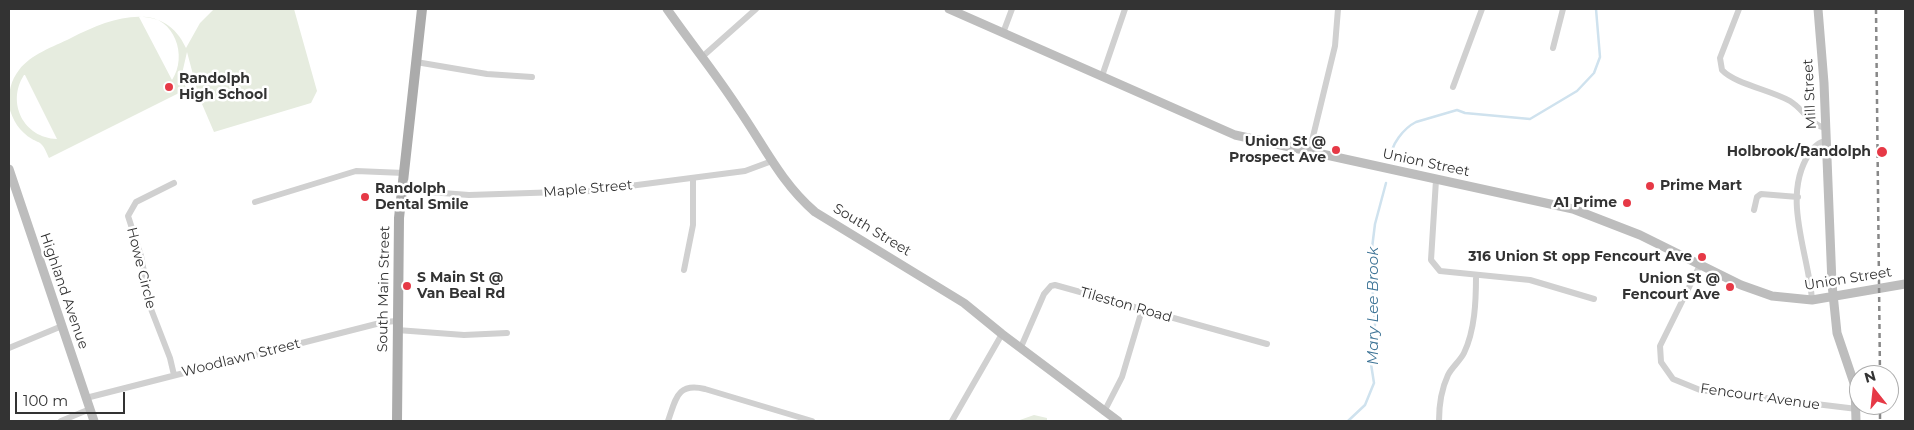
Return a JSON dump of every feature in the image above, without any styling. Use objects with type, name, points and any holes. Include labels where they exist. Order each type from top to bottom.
[{"type":"main road","name":"South Main Street","points":[[396,421],[402,190],[422,9]]},
{"type":"main road","name":"South Street","points":[[667,9],[741,111],[791,189],[815,212],[964,302],[1002,334],[1118,421]]},
{"type":"main road","name":"Union Street","points":[[949,9],[1235,135],[1309,153],[1526,198],[1579,211],[1640,235],[1756,291],[1783,298],[1812,300],[1833,298],[1905,284]]},
{"type":"main road","name":"Mill Street","points":[[1818,9],[1827,141],[1833,298],[1837,333],[1849,368]]},
{"type":"main road","name":"Highland Avenue","points":[[9,169],[94,421]]},
{"type":"street","points":[[702,58],[756,9]]},
{"type":"street","points":[[1003,33],[1012,9]]},
{"type":"street","points":[[1102,76],[1125,9]]},
{"type":"street","points":[[1309,153],[1335,46],[1338,9]]},
{"type":"street","points":[[1453,87],[1482,9]]},
{"type":"street","points":[[1553,48],[1563,9]]},
{"type":"street","points":[[1739,9],[1720,58],[1722,70],[1730,77],[1791,101],[1806,113],[1817,126],[1826,128]]},
{"type":"street","points":[[416,62],[487,74],[532,77]]},
{"type":"street","points":[[1812,300],[1800,230],[1798,197],[1800,175],[1804,163],[1816,146],[1827,141]]},
{"type":"street","name":"Maple Street","points":[[402,190],[469,194],[565,192],[752,170],[772,161]]},
{"type":"street","points":[[255,202],[356,171],[404,173]]},
{"type":"street","points":[[684,270],[693,225],[693,178]]},
{"type":"street","points":[[1436,180],[1431,260],[1440,271],[1530,280],[1594,299]]},
{"type":"street","name":"Howe Circle","points":[[174,183],[136,202],[128,216],[141,256],[151,309],[170,358],[174,375]]},
{"type":"street","points":[[1754,210],[1757,197],[1761,194],[1798,197]]},
{"type":"street","name":"Fencourt Avenue","points":[[1700,265],[1660,346],[1661,362],[1673,379],[1700,390],[1849,408]]},
{"type":"street","points":[[1439,421],[1440,400],[1445,382],[1464,354],[1468,342],[1475,307],[1476,276]]},
{"type":"street","name":"Tileston Road","points":[[1021,347],[1044,294],[1051,286],[1267,344]]},
{"type":"street","points":[[1104,412],[1122,378],[1142,310]]},
{"type":"street","name":"Woodlawn Street","points":[[86,398],[384,322],[464,335],[507,334]]},
{"type":"street","points":[[9,348],[62,326]]},
{"type":"street","points":[[952,421],[1002,334]]},
{"type":"street","points":[[668,421],[678,394],[690,387],[705,389],[812,421]]},
{"type":"street","points":[[61,421],[90,409]]},
{"type":"shaded area","points":[[214,9],[294,9],[317,91],[311,103],[214,132],[199,97],[187,52],[181,78],[187,89],[49,158],[41,144],[24,133],[14,121],[9,106],[12,82],[24,64],[43,51],[87,30],[120,19],[139,17],[172,80],[177,70],[178,48],[175,38],[161,22],[165,23],[176,33],[186,48],[200,23]],"holes":[[[25,75],[57,139],[35,133],[21,117],[17,97]]]},
{"type":"shaded area","points":[[1034,415],[1047,418],[1047,421],[1017,421]]},
{"type":"waterway","name":"Mary Lee Brook","points":[[1391,159],[1395,143],[1407,128],[1416,122],[1457,110],[1465,113],[1530,119],[1577,91],[1594,73],[1600,57],[1596,9]]},
{"type":"waterway","name":"Mary Lee Brook","points":[[1348,421],[1365,405],[1374,383],[1371,364],[1375,324],[1372,248],[1375,224],[1386,183]]},
{"type":"railway","points":[[1876,9],[1880,365]]},
{"type":"railway","points":[[1880,415],[1880,421]]},
{"type":"place","name":"Randolph High School","points":[[169,87]]},
{"type":"place","name":"Union St @ Prospect Ave","points":[[1336,150]]},
{"type":"place","name":"Holbrook/Randolph","points":[[1882,152]]},
{"type":"place","name":"Prime Mart","points":[[1650,186]]},
{"type":"place","name":"Randolph Dental Smile","points":[[365,197]]},
{"type":"place","name":"A1 Prime","points":[[1627,203]]},
{"type":"place","name":"316 Union St opp Fencourt Ave","points":[[1702,257]]},
{"type":"place","name":"S Main St @ Van Beal Rd","points":[[407,286]]},
{"type":"place","name":"Union St @ Fencourt Ave","points":[[1730,287]]}]
